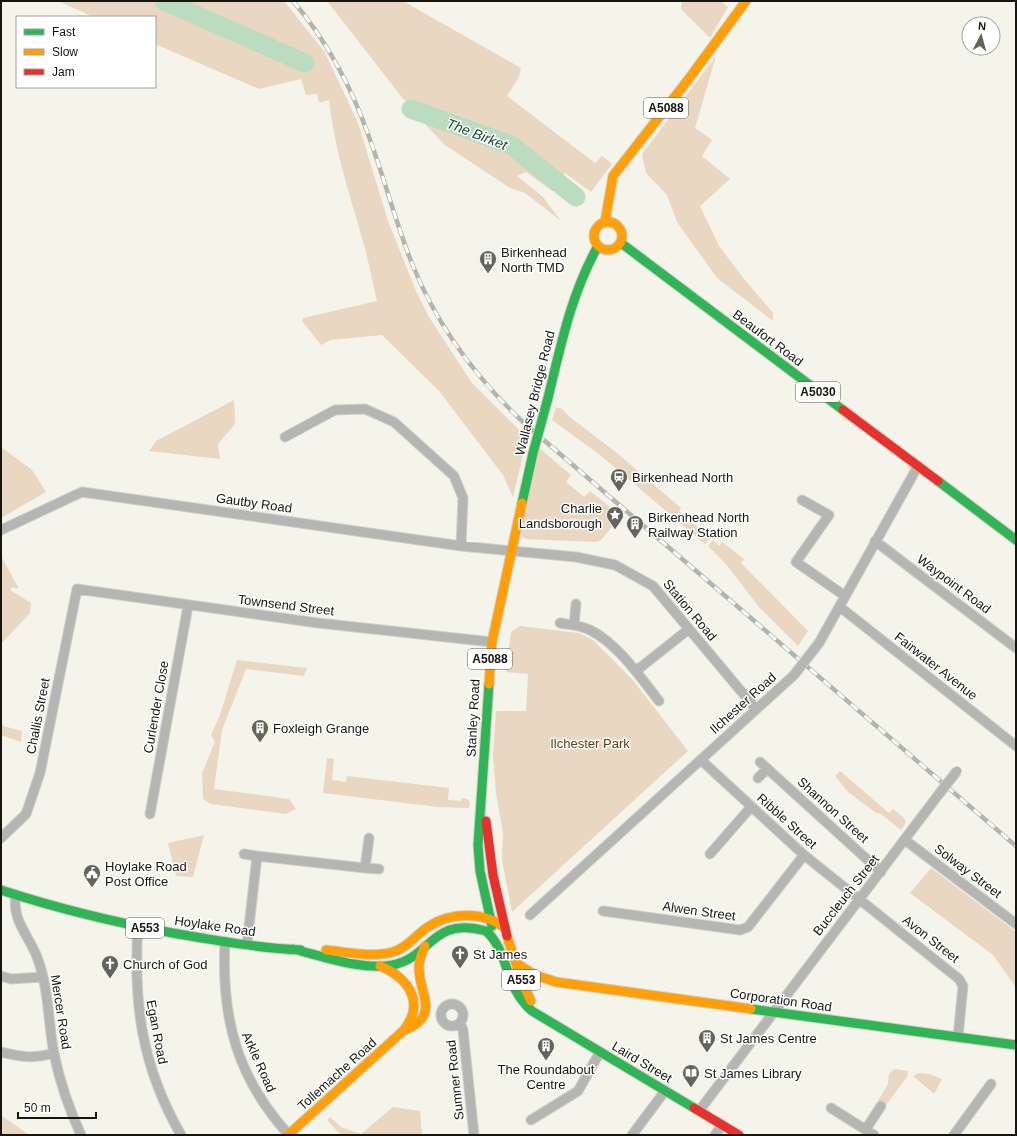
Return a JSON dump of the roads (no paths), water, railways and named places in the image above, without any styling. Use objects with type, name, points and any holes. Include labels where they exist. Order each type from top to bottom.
[{"type":"main road","name":"A5088","points":[[605,222],[613,176],[688,80],[746,1]]},
{"type":"main road","points":[[605,222],[615,223],[620,228],[622,237],[621,243],[618,247],[608,250],[598,246],[594,235],[599,225],[605,222]]},
{"type":"main road","name":"Beaufort Road","points":[[621,243],[1016,540]]},
{"type":"main road","name":"Wallasey Bridge Road","points":[[512,552],[533,453],[575,290],[586,266],[598,246]]},
{"type":"main road","name":"Stanley Road","points":[[498,945],[490,919],[480,871],[478,839],[492,642],[512,552]]},
{"type":"main road","name":"Stanley Road","points":[[483,768],[486,825],[493,874],[505,928]]},
{"type":"main road","name":"Hoylake Road","points":[[1,890],[16,896],[138,927],[225,942],[293,949],[383,954]]},
{"type":"main road","points":[[473,916],[482,911],[486,899]]},
{"type":"main road","points":[[490,919],[496,910],[498,899]]},
{"type":"main road","name":"A553","points":[[383,954],[392,953],[408,945],[434,924],[448,919],[473,916],[500,922],[505,928],[528,997],[542,1014],[553,1023]]},
{"type":"main road","name":"A553","points":[[293,949],[350,962],[380,966],[402,960],[444,930],[481,927],[490,919]]},
{"type":"main road","name":"A553","points":[[475,928],[481,929],[490,934],[498,945],[512,987],[522,1003],[530,1012],[553,1023]]},
{"type":"main road","name":"Tollemache Road","points":[[289,1135],[403,1032],[418,1023],[423,1018],[427,1008],[425,993],[418,973],[418,959],[426,944]]},
{"type":"main road","points":[[383,954],[402,960],[408,945]]},
{"type":"main road","name":"Tollemache Road","points":[[402,960],[418,973]]},
{"type":"main road","name":"Tollemache Road","points":[[402,960],[402,977],[411,992],[414,1005],[412,1017],[403,1032]]},
{"type":"main road","name":"Corporation Road","points":[[516,963],[527,972],[543,979],[1016,1045]]},
{"type":"main road","points":[[380,966],[402,977]]},
{"type":"main road","points":[[528,997],[530,985],[543,979]]},
{"type":"main road","name":"Laird Street","points":[[553,1023],[739,1135]]},
{"type":"street","points":[[285,437],[335,410],[365,409],[394,422],[454,476],[463,498],[461,546]]},
{"type":"street","name":"Ilchester Road","points":[[530,915],[794,675],[819,643],[918,466]]},
{"type":"street","name":"Gautby Road","points":[[1,530],[82,492],[512,552]]},
{"type":"street","points":[[802,500],[829,515],[796,562],[845,596]]},
{"type":"street","name":"Waypoint Road","points":[[875,541],[1016,648]]},
{"type":"street","name":"Station Road","points":[[512,552],[576,557],[615,565],[653,586],[756,709]]},
{"type":"street","name":"Townsend Street","points":[[77,589],[188,606],[318,623],[492,642]]},
{"type":"street","name":"Challis Street","points":[[1,838],[26,814],[40,773],[77,589]]},
{"type":"street","points":[[574,625],[576,604]]},
{"type":"street","name":"Curlender Close","points":[[150,814],[188,606]]},
{"type":"street","name":"Fairwater Avenue","points":[[840,607],[1016,746]]},
{"type":"street","points":[[560,623],[574,625],[590,630],[598,635],[636,671],[659,701]]},
{"type":"street","points":[[636,671],[689,629]]},
{"type":"street","name":"Ribble Street","points":[[701,760],[804,855],[859,900]]},
{"type":"street","name":"Shannon Street","points":[[758,778],[764,766],[881,872]]},
{"type":"street","name":"Buccleuch Street","points":[[699,1111],[957,771]]},
{"type":"street","points":[[710,854],[752,807]]},
{"type":"street","points":[[365,868],[368,838]]},
{"type":"street","name":"Solway Street","points":[[905,840],[1016,924]]},
{"type":"street","points":[[244,854],[379,869]]},
{"type":"street","name":"Alwen Street","points":[[603,911],[740,930],[748,926],[804,855]]},
{"type":"street","points":[[247,944],[257,856]]},
{"type":"street","name":"Mercer Road","points":[[16,896],[14,907],[16,915],[32,944],[43,977],[54,1053],[70,1110],[81,1135]]},
{"type":"street","name":"Avon Street","points":[[859,900],[959,978],[963,986],[958,1037]]},
{"type":"street","name":"Egan Road","points":[[138,927],[136,973],[138,1004],[143,1038],[153,1075],[171,1118],[181,1135]]},
{"type":"street","name":"Arkle Road","points":[[225,942],[225,997],[237,1050],[255,1090],[289,1135]]},
{"type":"street","points":[[1,976],[11,979],[43,977]]},
{"type":"street","name":"Sumner Road","points":[[460,1022],[463,1030],[474,1135]]},
{"type":"street","points":[[1,1052],[24,1058],[40,1057],[54,1053]]},
{"type":"street","points":[[531,1120],[578,1091],[600,1052]]},
{"type":"street","points":[[954,1135],[991,1084]]},
{"type":"street","points":[[632,1135],[665,1091]]},
{"type":"street","points":[[866,1129],[881,1106]]},
{"type":"street","points":[[831,1108],[874,1135]]},
{"type":"street","points":[[715,1135],[722,1125]]},
{"type":"waterway","name":"The Birket","points":[[164,1],[305,63]]},
{"type":"waterway","name":"The Birket","points":[[411,109],[511,145],[576,197]]},
{"type":"railway","points":[[293,1],[328,49],[355,101],[375,153],[413,266],[446,331],[474,370],[506,406],[524,423],[1016,846]]},
{"type":"place","name":"Birkenhead North TMD","points":[[488,274]]},
{"type":"place","name":"Birkenhead North","points":[[619,492]]},
{"type":"place","name":"Charlie Landsborough","points":[[615,530]]},
{"type":"place","name":"Birkenhead North Railway Station","points":[[635,539]]},
{"type":"place","name":"Foxleigh Grange","points":[[260,743]]},
{"type":"place","name":"Hoylake Road Post Office","points":[[92,888]]},
{"type":"place","name":"St James","points":[[460,969]]},
{"type":"place","name":"Church of God","points":[[110,979]]},
{"type":"place","name":"St James Centre","points":[[707,1053]]},
{"type":"place","name":"The Roundabout Centre","points":[[546,1061]]},
{"type":"place","name":"St James Library","points":[[691,1088]]},
{"type":"park label","name":"Ilchester Park","points":[[590,743]]}]
